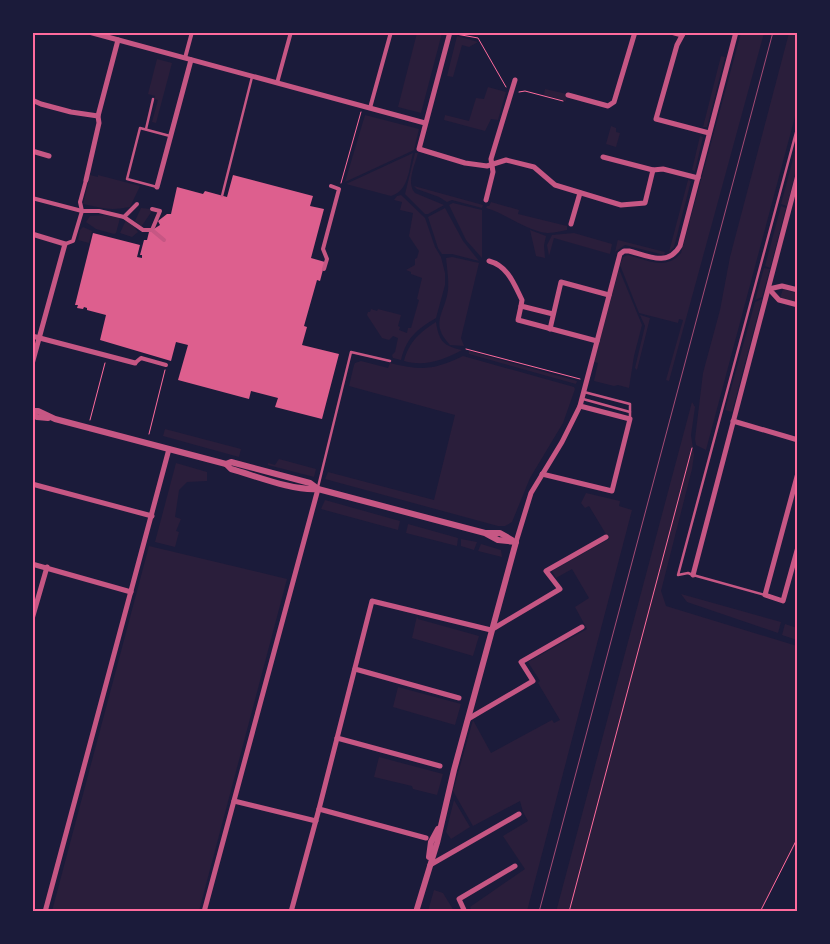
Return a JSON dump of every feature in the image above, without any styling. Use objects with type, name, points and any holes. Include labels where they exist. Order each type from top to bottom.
[{"type":"street","points":[[89,32],[424,124]]},
{"type":"street","points":[[157,187],[171,136],[192,32]]},
{"type":"street","points":[[277,83],[291,32]]},
{"type":"street","points":[[370,108],[391,32]]},
{"type":"street","points":[[450,32],[424,124],[419,149],[465,163],[487,166],[506,160],[534,167],[555,185],[622,205],[645,203],[653,170]]},
{"type":"street","points":[[568,95],[608,106],[614,102],[635,32]]},
{"type":"street","points":[[671,32],[683,34],[677,45],[656,120],[709,133]]},
{"type":"street","points":[[416,912],[437,843],[491,630],[531,493],[562,442],[580,406],[620,254],[624,251],[629,251],[663,260],[677,252],[680,246],[736,32]]},
{"type":"street","points":[[32,234],[65,244],[73,241],[82,211],[80,202],[99,123],[98,116],[118,40]]},
{"type":"street","points":[[486,200],[493,172],[491,159],[515,80]]},
{"type":"street","points":[[32,100],[48,106],[98,116]]},
{"type":"street","points":[[32,151],[48,156]]},
{"type":"street","points":[[603,157],[653,170],[664,168],[698,178]]},
{"type":"street","points":[[693,576],[798,175]]},
{"type":"street","points":[[324,269],[327,259],[323,249],[339,189],[331,186]]},
{"type":"street","points":[[571,224],[580,192]]},
{"type":"street","points":[[32,198],[82,211],[99,211],[124,217],[143,230],[152,230],[164,240]]},
{"type":"street","points":[[124,217],[137,204]]},
{"type":"street","points":[[152,209],[160,211],[152,230]]},
{"type":"street","points":[[32,364],[65,244]]},
{"type":"street","points":[[489,261],[499,264],[505,269],[522,300],[518,320],[596,341]]},
{"type":"street","points":[[550,329],[561,282],[608,295]]},
{"type":"street","points":[[769,289],[782,286],[798,290]]},
{"type":"street","points":[[769,289],[779,300],[798,304]]},
{"type":"street","points":[[520,306],[553,314]]},
{"type":"street","points":[[32,336],[135,363],[141,358],[166,365]]},
{"type":"street","points":[[542,474],[612,491],[630,420],[580,406]]},
{"type":"street","points":[[32,411],[38,411],[55,419]]},
{"type":"street","points":[[32,415],[55,419],[226,464],[231,469],[294,486],[318,489],[484,533],[498,540],[516,542]]},
{"type":"street","points":[[733,421],[798,440]]},
{"type":"street","points":[[45,912],[169,449]]},
{"type":"street","points":[[798,473],[765,595],[783,601],[798,547]]},
{"type":"street","points":[[32,484],[152,516]]},
{"type":"street","points":[[204,912],[318,489]]},
{"type":"street","points":[[291,912],[372,601],[491,630],[560,589],[546,571],[606,537]]},
{"type":"street","points":[[32,564],[131,592]]},
{"type":"street","points":[[32,619],[47,568]]},
{"type":"street","points":[[468,719],[533,682],[521,662],[582,627]]},
{"type":"street","points":[[355,669],[459,698]]},
{"type":"street","points":[[337,738],[440,766]]},
{"type":"street","points":[[234,801],[316,821]]},
{"type":"street","points":[[319,809],[426,838]]},
{"type":"street","points":[[429,866],[519,814]]},
{"type":"street","points":[[465,912],[459,899],[515,866]]},
{"type":"lane","points":[[222,196],[252,77]]},
{"type":"lane","points":[[146,130],[153,98]]},
{"type":"lane","points":[[765,595],[693,576],[688,573],[678,575],[798,125]]},
{"type":"lane","points":[[157,187],[126,178],[140,128],[171,136]]},
{"type":"lane","points":[[318,489],[351,352],[390,361]]},
{"type":"lane","points":[[584,392],[630,404],[630,420]]},
{"type":"lane","points":[[582,398],[630,412]]},
{"type":"path","points":[[450,32],[478,38],[507,89],[524,91],[567,102],[568,95]]},
{"type":"path","points":[[339,189],[363,106]]},
{"type":"path","points":[[466,349],[580,379],[586,385]]},
{"type":"path","points":[[88,428],[106,356]]},
{"type":"path","points":[[146,443],[166,365]]},
{"type":"path","points":[[569,912],[692,448]]},
{"type":"path","points":[[760,912],[798,837]]},
{"type":"shaded area","points":[[417,33],[442,33],[421,113],[398,107]]},
{"type":"shaded area","points":[[741,33],[764,33],[669,381],[666,380],[683,320],[679,319],[678,323],[639,313],[620,265],[623,257],[628,255],[656,263],[663,263],[669,262],[681,253]]},
{"type":"shaded area","points":[[789,33],[797,33],[797,109],[706,450],[696,445],[695,439],[703,373],[720,310],[730,257]]},
{"type":"shaded area","points":[[457,36],[478,42],[469,47],[462,45],[453,77],[447,76]]},
{"type":"shaded area","points":[[721,56],[725,57],[707,127],[703,127]]},
{"type":"shaded area","points":[[157,59],[172,63],[156,123],[152,122],[158,100],[154,99],[155,96],[148,94]]},
{"type":"shaded area","points":[[488,87],[506,92],[498,120],[491,119],[485,131],[444,120],[445,115],[469,121],[476,98],[484,99]]},
{"type":"shaded area","points":[[545,89],[567,94],[566,101],[544,95]]},
{"type":"shaded area","points":[[365,115],[419,129],[414,150],[345,182]]},
{"type":"shaded area","points":[[611,126],[616,128],[616,132],[620,133],[616,147],[606,144]]},
{"type":"shaded area","points":[[700,136],[703,137],[695,171],[692,170]]},
{"type":"shaded area","points":[[797,144],[797,167],[787,206],[781,204]]},
{"type":"shaded area","points":[[413,153],[405,184],[397,193],[391,196],[346,184]]},
{"type":"shaded area","points":[[415,153],[418,153],[411,179],[412,189],[415,193],[444,205],[428,214],[425,214],[405,194]]},
{"type":"shaded area","points":[[90,175],[98,177],[98,175],[140,186],[130,207],[111,209],[83,204]]},
{"type":"shaded area","points":[[688,180],[691,181],[674,247],[669,252]]},
{"type":"shaded area","points":[[414,186],[483,205],[482,208],[452,200],[447,202]]},
{"type":"shaded area","points":[[401,195],[425,218],[435,247],[441,257],[445,273],[445,285],[436,318],[413,335],[406,345],[401,360],[393,358],[392,355],[395,352],[398,338],[393,336],[389,340],[382,338],[367,315],[371,309],[377,311],[378,309],[401,315],[398,326],[400,327],[399,330],[407,333],[408,328],[411,328],[419,300],[417,299],[422,278],[406,270],[415,265],[415,259],[419,251],[409,236],[413,213],[400,210],[402,202],[394,200],[397,196]]},
{"type":"shaded area","points":[[491,202],[519,210],[518,214],[567,226],[567,230],[547,233],[531,229],[486,208]]},
{"type":"shaded area","points":[[453,203],[482,210],[482,258],[466,240],[449,205]]},
{"type":"shaded area","points":[[781,206],[786,208],[770,268],[765,266]]},
{"type":"shaded area","points":[[141,208],[151,209],[152,211],[141,227],[135,221]]},
{"type":"shaded area","points":[[445,208],[463,241],[479,261],[452,254],[442,254],[438,248],[428,217]]},
{"type":"shaded area","points":[[104,215],[120,218],[116,233],[96,229],[86,222],[90,216]]},
{"type":"shaded area","points":[[126,220],[138,232],[132,237],[120,233]]},
{"type":"shaded area","points":[[83,227],[92,231],[89,243],[78,240],[80,230]]},
{"type":"shaded area","points":[[530,230],[546,236],[544,245],[545,258],[536,256]]},
{"type":"shaded area","points":[[574,233],[612,244],[610,254],[554,238],[549,256],[547,245],[552,235]]},
{"type":"shaded area","points":[[618,239],[665,252],[664,255],[625,245],[615,252]]},
{"type":"shaded area","points":[[452,257],[479,263],[461,338],[464,346],[450,345],[440,330],[439,324],[448,290],[446,258]]},
{"type":"shaded area","points":[[764,268],[770,269],[762,297],[755,300]]},
{"type":"shaded area","points":[[619,269],[642,325],[634,356],[629,388],[594,381],[598,363],[594,362]]},
{"type":"shaded area","points":[[783,289],[797,293],[797,302],[780,298]]},
{"type":"shaded area","points":[[762,299],[732,412],[725,410],[755,302]]},
{"type":"shaded area","points":[[640,315],[650,318],[637,370],[635,368],[645,326]]},
{"type":"shaded area","points":[[436,322],[443,342],[450,347],[462,350],[434,362],[412,363],[404,361],[409,348],[416,338]]},
{"type":"shaded area","points":[[469,351],[577,381],[576,384],[469,354]]},
{"type":"shaded area","points":[[463,356],[574,387],[575,389],[563,423],[530,478],[512,522],[505,526],[498,526],[325,479],[328,472],[434,500],[455,415],[349,386],[354,365],[361,361],[388,368],[390,363],[428,368]]},
{"type":"shaded area","points":[[692,402],[695,407],[691,435],[694,455],[692,469],[661,591],[666,606],[797,646],[797,842],[761,911],[556,912]]},
{"type":"shaded area","points":[[165,429],[241,449],[239,457],[163,436]]},
{"type":"shaded area","points":[[279,459],[316,469],[314,477],[268,465],[268,463],[275,465]]},
{"type":"shaded area","points":[[176,463],[207,472],[207,481],[187,482],[179,490],[175,517],[181,519],[176,531],[179,532],[175,547],[155,542]]},
{"type":"shaded area","points":[[586,493],[620,501],[619,506],[632,510],[527,911],[472,911],[470,907],[525,869],[503,836],[528,821],[520,801],[473,826],[453,791],[473,720],[491,753],[552,720],[554,723],[560,720],[528,662],[587,629],[575,607],[589,598],[572,569],[556,578],[552,571],[609,539],[589,506],[585,508],[581,503]]},
{"type":"shaded area","points":[[325,500],[400,521],[398,530],[321,509]]},
{"type":"shaded area","points":[[408,524],[458,538],[457,546],[406,533]]},
{"type":"shaded area","points":[[461,539],[477,542],[474,550],[461,546]]},
{"type":"shaded area","points":[[481,544],[501,550],[502,557],[478,551]]},
{"type":"shaded area","points":[[149,546],[287,579],[199,911],[52,911]]},
{"type":"shaded area","points":[[681,594],[781,622],[778,633],[687,602]]},
{"type":"shaded area","points":[[417,616],[418,619],[479,636],[473,656],[412,638]]},
{"type":"shaded area","points":[[785,624],[797,628],[797,640],[782,635]]},
{"type":"shaded area","points":[[398,687],[461,704],[455,725],[393,707]]},
{"type":"shaded area","points":[[379,757],[443,774],[437,795],[413,789],[412,786],[374,777]]},
{"type":"shaded area","points":[[454,800],[470,827],[451,839],[446,832]]},
{"type":"shaded area","points":[[434,890],[443,893],[454,911],[428,911]]},
{"type":"building","points":[[233,175],[313,196],[310,206],[324,209],[311,258],[325,262],[320,281],[317,280],[304,326],[307,327],[302,345],[339,354],[322,419],[275,407],[278,398],[251,391],[249,399],[178,380],[188,345],[176,342],[171,361],[100,340],[106,315],[87,310],[84,307],[83,309],[77,308],[78,305],[75,305],[93,233],[140,245],[137,257],[142,258],[142,255],[140,255],[144,240],[147,240],[149,232],[160,225],[158,221],[167,214],[171,214],[177,187],[203,194],[205,191],[227,197]]},
{"type":"tram line","points":[[539,912],[773,32]]}]
